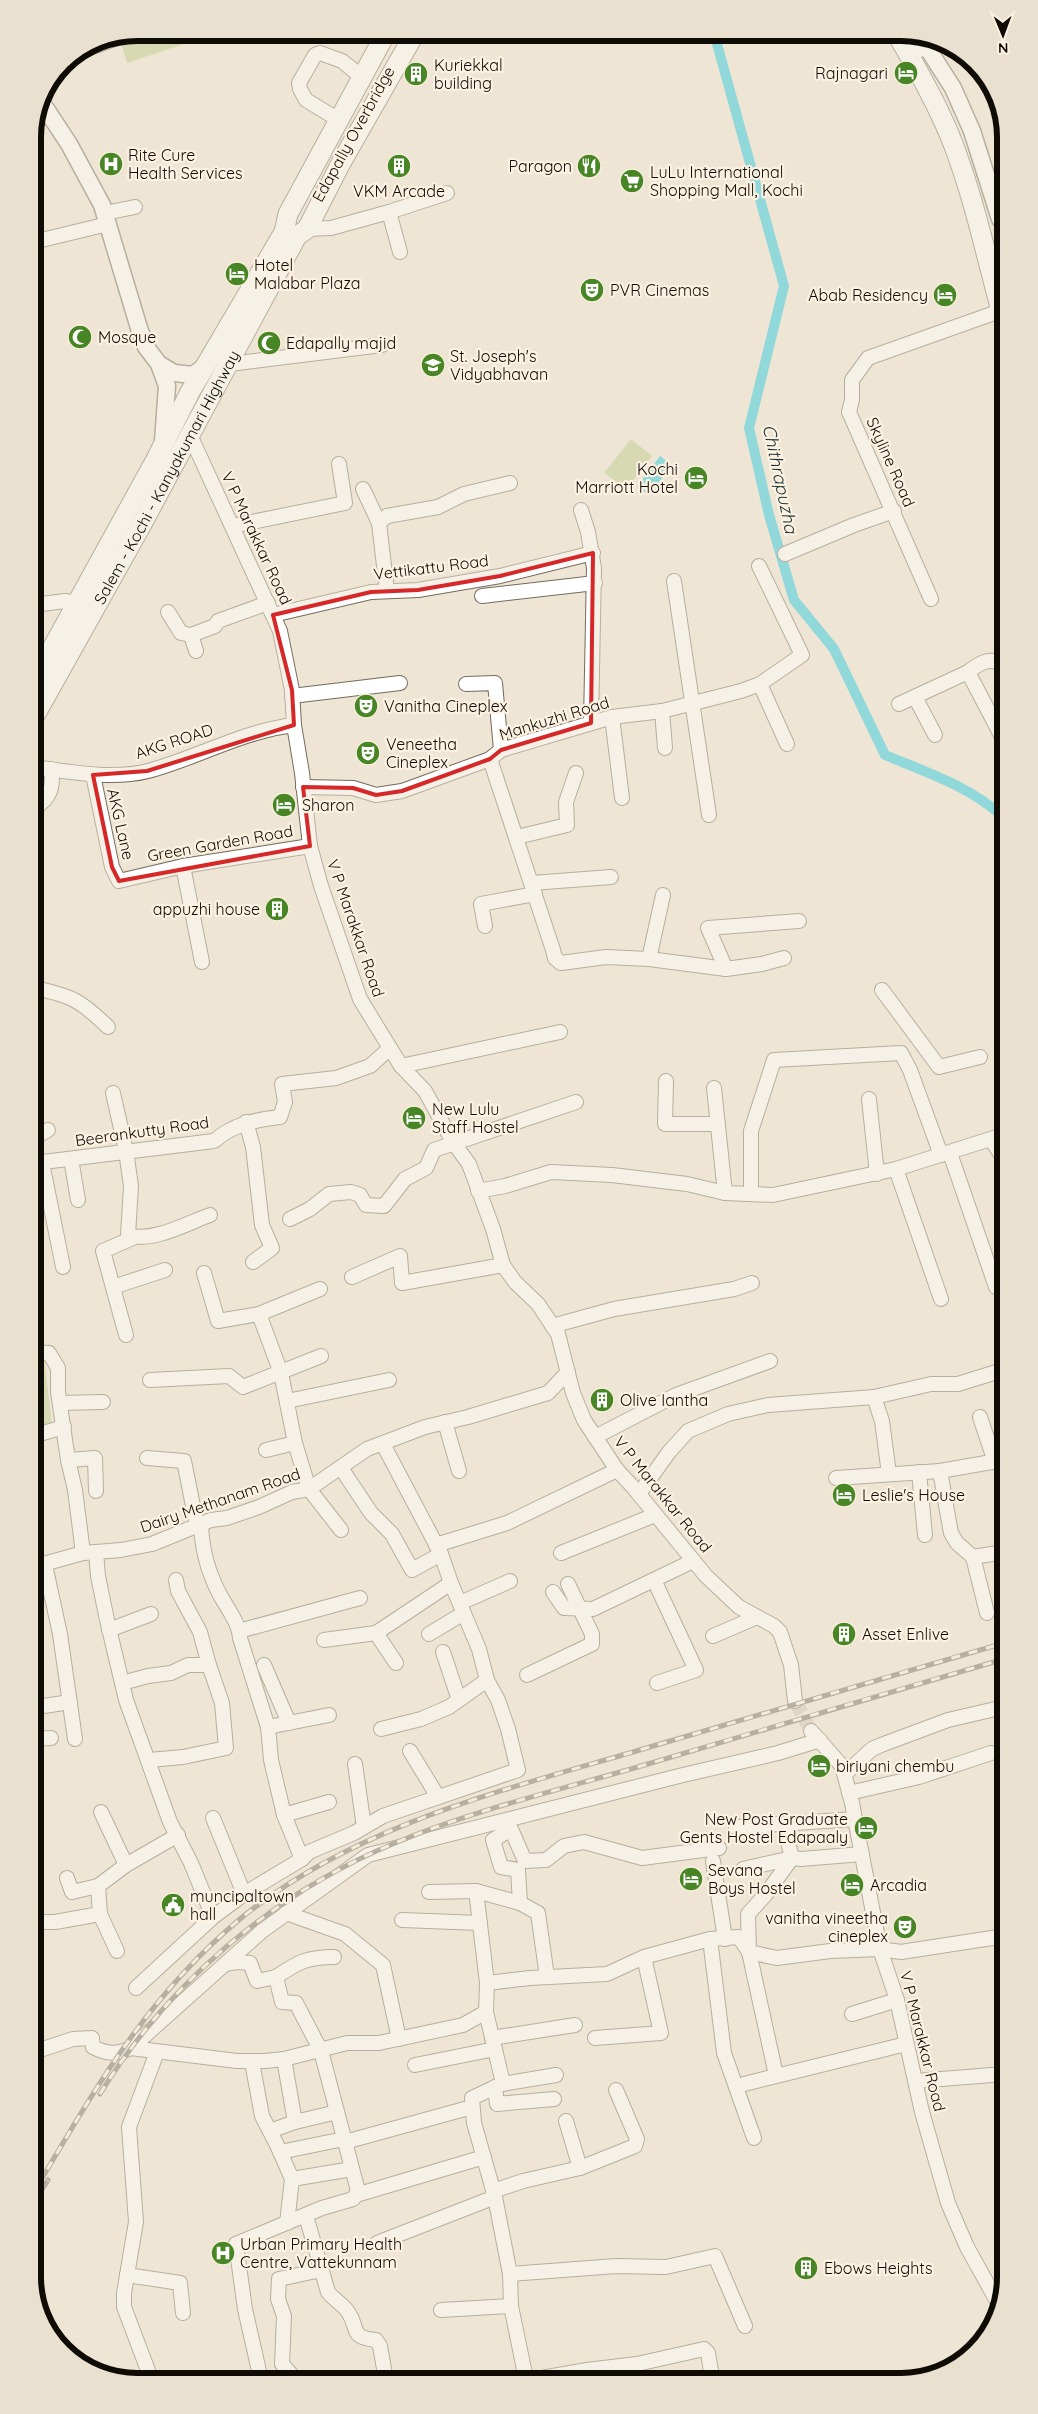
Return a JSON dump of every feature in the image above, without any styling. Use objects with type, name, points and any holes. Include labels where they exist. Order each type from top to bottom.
[{"type":"highway","points":[[296,232],[288,214],[382,41]]},
{"type":"highway","points":[[296,232],[342,162],[410,41]]},
{"type":"highway","points":[[901,41],[921,77],[952,141],[969,191],[997,295]]},
{"type":"highway","points":[[919,43],[957,130],[997,262]]},
{"type":"highway","name":"Salem - Kochi - Kanyakumari Highway","points":[[41,703],[230,364],[296,232]]},
{"type":"highway","name":"Salem - Kochi - Kanyakumari Highway","points":[[41,668],[205,366],[296,232]]},
{"type":"main road","name":"Edapally Overbridge","points":[[296,232],[388,41]]},
{"type":"main road","name":"Edapally Overbridge","points":[[296,232],[403,41]]},
{"type":"main road","points":[[919,43],[953,88],[961,105],[972,131],[997,210]]},
{"type":"main road","points":[[46,109],[69,144],[92,185],[106,218],[120,270],[146,346],[160,364],[174,373],[193,375],[205,366]]},
{"type":"main road","points":[[155,461],[163,443],[167,400],[167,386],[160,364]]},
{"type":"street","points":[[339,120],[306,100],[300,90],[299,83],[315,55],[320,53],[342,61],[363,78]]},
{"type":"street","points":[[296,232],[331,228],[447,193]]},
{"type":"street","points":[[41,239],[135,207]]},
{"type":"street","points":[[389,212],[400,252]]},
{"type":"street","name":"Skyline Road","points":[[932,599],[849,412],[852,400],[852,380],[868,358],[997,312]]},
{"type":"street","points":[[230,364],[382,345]]},
{"type":"street","name":"V P Marakkar Road","points":[[190,436],[280,631],[292,696],[310,846],[321,886],[360,999],[401,1066],[425,1091],[453,1142],[469,1164],[493,1229],[503,1265],[515,1282],[538,1304],[558,1334],[572,1393],[584,1420],[616,1470],[639,1494],[693,1561],[739,1606],[774,1626],[784,1640],[792,1665],[795,1700]]},
{"type":"street","points":[[232,526],[345,503],[339,464]]},
{"type":"street","points":[[379,523],[387,516],[438,507],[464,494],[510,483]]},
{"type":"street","points":[[363,489],[379,523],[387,591]]},
{"type":"street","points":[[581,510],[593,552],[595,582],[591,723]]},
{"type":"street","points":[[785,554],[854,525],[894,511]]},
{"type":"street","name":"Vettikattu Road","points":[[191,634],[215,626],[218,621],[270,609],[387,591],[418,590],[500,576],[593,552]]},
{"type":"street","name":"Mankuzhi Road","points":[[303,787],[352,788],[376,795],[402,791],[490,759],[501,750],[591,723],[612,717],[662,711],[741,691],[760,684],[802,655],[758,566]]},
{"type":"street","points":[[674,581],[709,815]]},
{"type":"street","points":[[482,596],[595,582]]},
{"type":"street","points":[[41,604],[65,601],[77,603]]},
{"type":"street","points":[[168,612],[181,633],[191,634],[196,651]]},
{"type":"street","points":[[899,704],[968,672],[979,664],[987,661],[997,663]]},
{"type":"street","points":[[968,672],[997,727]]},
{"type":"street","points":[[292,696],[400,683]]},
{"type":"street","points":[[466,684],[495,683],[501,750]]},
{"type":"street","points":[[760,684],[787,744]]},
{"type":"street","points":[[914,697],[935,735]]},
{"type":"street","points":[[662,711],[665,748]]},
{"type":"street","points":[[612,717],[622,798]]},
{"type":"street","name":"AKG ROAD","points":[[41,768],[93,775],[147,771],[230,741],[294,725]]},
{"type":"street","points":[[490,759],[555,958],[561,964],[606,957],[649,959],[726,969],[762,964],[784,958]]},
{"type":"street","points":[[41,804],[46,800],[54,784],[50,769]]},
{"type":"street","points":[[517,837],[567,825],[566,802],[576,774]]},
{"type":"street","name":"AKG Lane","points":[[93,775],[112,867],[119,881]]},
{"type":"street","name":"Green Garden Road","points":[[119,881],[183,866],[310,846]]},
{"type":"street","points":[[183,866],[202,962]]},
{"type":"street","points":[[484,926],[481,904],[533,888],[612,877]]},
{"type":"street","points":[[649,959],[663,895]]},
{"type":"street","points":[[726,969],[708,928],[799,921]]},
{"type":"street","points":[[41,989],[68,996],[90,1010],[108,1027]]},
{"type":"street","points":[[882,990],[940,1067],[980,1057]]},
{"type":"street","points":[[401,1066],[560,1032]]},
{"type":"street","name":"Beerankutty Road","points":[[41,1163],[214,1141],[226,1131],[246,1122],[280,1117],[285,1102],[282,1084],[336,1078],[370,1066],[389,1049]]},
{"type":"street","points":[[750,1194],[751,1132],[774,1060],[901,1053],[945,1154],[996,1287]]},
{"type":"street","points":[[666,1081],[665,1124],[718,1124]]},
{"type":"street","points":[[714,1088],[725,1193]]},
{"type":"street","points":[[113,1093],[126,1151],[130,1186],[128,1235],[134,1237]]},
{"type":"street","points":[[869,1099],[877,1174]]},
{"type":"street","points":[[290,1219],[310,1209],[329,1194],[340,1192],[360,1195],[366,1205],[384,1206],[405,1179],[426,1168],[434,1150],[576,1102]]},
{"type":"street","points":[[246,1122],[253,1147],[262,1225],[272,1248],[253,1262]]},
{"type":"street","points":[[41,1134],[48,1130]]},
{"type":"street","points":[[478,1191],[506,1186],[551,1172],[612,1175],[687,1184],[725,1193],[773,1195],[877,1174],[997,1137]]},
{"type":"street","points":[[71,1159],[78,1200]]},
{"type":"street","points":[[896,1169],[941,1299]]},
{"type":"street","points":[[41,1172],[63,1267]]},
{"type":"street","points":[[126,1335],[103,1252],[134,1237],[155,1235],[210,1215]]},
{"type":"street","points":[[352,1277],[400,1256],[402,1283],[503,1265]]},
{"type":"street","points":[[112,1288],[165,1270]]},
{"type":"street","points":[[204,1274],[218,1321],[260,1314],[320,1288]]},
{"type":"street","points":[[552,1326],[614,1309],[734,1288],[752,1283]]},
{"type":"street","points":[[260,1314],[281,1373],[295,1443],[308,1489],[341,1530]]},
{"type":"street","points":[[41,1355],[58,1368],[60,1403],[68,1460],[134,1725],[149,1760],[164,1806],[213,1917]]},
{"type":"street","points":[[150,1380],[229,1376],[243,1387],[321,1356]]},
{"type":"street","points":[[595,1437],[676,1395],[770,1362]]},
{"type":"street","name":"Dairy Methanam Road","points":[[41,1565],[90,1552],[152,1544],[199,1526],[260,1507],[292,1492],[308,1489],[367,1449],[445,1422],[548,1394],[568,1372]]},
{"type":"street","points":[[639,1494],[669,1452],[688,1430],[728,1414],[768,1406],[874,1397],[931,1384],[958,1384],[997,1372]]},
{"type":"street","points":[[287,1401],[389,1380]]},
{"type":"street","points":[[874,1397],[882,1421],[889,1474]]},
{"type":"street","points":[[60,1403],[103,1402]]},
{"type":"street","points":[[980,1417],[997,1456]]},
{"type":"street","points":[[445,1422],[459,1471]]},
{"type":"street","points":[[41,1434],[64,1427]]},
{"type":"street","points":[[266,1450],[295,1443]]},
{"type":"street","points":[[136,1988],[213,1917],[244,1894],[302,1859],[309,1852],[364,1827],[391,1812],[518,1770],[508,1729],[498,1700],[487,1680],[479,1649],[439,1550],[383,1444]]},
{"type":"street","points":[[68,1460],[95,1458],[96,1491]]},
{"type":"street","points":[[147,1458],[184,1461],[206,1562],[219,1594],[239,1631],[268,1727],[272,1760],[284,1814],[302,1859]]},
{"type":"street","points":[[836,1478],[940,1471],[997,1461]]},
{"type":"street","points":[[341,1468],[371,1513],[392,1534],[412,1570],[439,1550],[507,1523],[616,1470]]},
{"type":"street","points":[[940,1471],[951,1532],[956,1543],[973,1556],[987,1613]]},
{"type":"street","points":[[919,1472],[925,1535]]},
{"type":"street","points":[[561,1553],[655,1516]]},
{"type":"street","points":[[973,1556],[997,1553]]},
{"type":"street","points":[[553,1592],[564,1608],[593,1609],[693,1561]]},
{"type":"street","points":[[41,1565],[60,1634],[75,1739]]},
{"type":"street","points":[[149,1760],[183,1758],[226,1748],[222,1704],[200,1632],[178,1591],[176,1580]]},
{"type":"street","points":[[654,1580],[696,1670],[656,1683]]},
{"type":"street","points":[[429,1634],[462,1608],[510,1581]]},
{"type":"street","points":[[324,1640],[376,1633],[451,1583]]},
{"type":"street","points":[[527,1675],[592,1644],[592,1634],[568,1584]]},
{"type":"street","points":[[239,1631],[360,1598]]},
{"type":"street","points":[[110,1630],[152,1614]]},
{"type":"street","points":[[713,1636],[757,1618]]},
{"type":"street","points":[[376,1633],[396,1663]]},
{"type":"street","points":[[443,1652],[460,1700]]},
{"type":"street","points":[[122,1682],[148,1676],[171,1674],[188,1665],[209,1665]]},
{"type":"street","points":[[264,1665],[289,1723]]},
{"type":"street","points":[[381,1729],[421,1719],[449,1707],[487,1680]]},
{"type":"street","points":[[41,1706],[70,1702]]},
{"type":"street","points":[[845,1774],[872,1749],[881,1745],[931,1725],[997,1709]]},
{"type":"street","points":[[268,1727],[330,1715]]},
{"type":"street","name":"V P Marakkar Road","points":[[286,1913],[368,1855],[683,1774],[778,1753],[816,1736],[837,1759],[845,1774],[880,1950],[897,2000],[906,2044],[948,2203],[967,2247],[995,2297]]},
{"type":"street","points":[[41,1738],[51,1738]]},
{"type":"street","points":[[410,1751],[438,1797]]},
{"type":"street","points":[[849,1793],[919,1777],[991,1753]]},
{"type":"street","points":[[356,1764],[364,1827]]},
{"type":"street","points":[[284,1814],[329,1802]]},
{"type":"street","points":[[100,1812],[126,1865]]},
{"type":"street","points":[[212,1818],[244,1894]]},
{"type":"street","points":[[736,1827],[855,1819]]},
{"type":"street","points":[[520,1903],[518,1870],[501,1867],[493,1840],[511,1829],[525,1860],[546,1860],[564,1846],[584,1842],[642,1858],[718,1848]]},
{"type":"street","points":[[776,2076],[749,1952],[748,1914],[766,1894],[792,1858],[786,1834]]},
{"type":"street","points":[[67,1878],[72,1892],[98,1886],[126,1865],[178,1835]]},
{"type":"street","points":[[743,1869],[792,1858],[801,1859],[862,1854]]},
{"type":"street","points":[[713,1861],[725,1939]]},
{"type":"street","points":[[98,1886],[100,1914],[117,1951]]},
{"type":"street","points":[[429,1892],[476,1892],[520,1903],[538,1913],[543,1937],[547,1977]]},
{"type":"street","points":[[476,1892],[487,1983],[486,2012],[502,2079],[498,2086],[497,2104],[554,2099]]},
{"type":"street","points":[[41,2050],[73,2039],[92,2038],[93,2046],[103,2052],[118,2054],[131,2048],[262,1931],[286,1913],[345,1934],[383,1965],[399,2039]]},
{"type":"street","points":[[41,1921],[100,1914]]},
{"type":"street","points":[[402,1920],[480,1923]]},
{"type":"street","points":[[487,1983],[607,1974],[644,1958],[710,1938],[725,1939],[739,1937],[749,1952],[777,1958],[830,1951],[880,1950],[901,1952],[997,1937]]},
{"type":"street","points":[[710,1938],[724,2052],[754,2138]]},
{"type":"street","points":[[225,1964],[237,1962],[250,1963],[257,1981],[276,1978],[298,1962],[313,1957],[334,1957]]},
{"type":"street","points":[[595,2038],[661,2032],[644,1958]]},
{"type":"street","points":[[259,2373],[245,2309],[236,2244],[322,2208],[353,2199],[358,2191],[321,2051],[296,2003],[282,2002],[276,1978]]},
{"type":"street","points":[[852,2014],[897,2000]]},
{"type":"street","points":[[131,2048],[252,2062],[284,2059],[347,2043],[380,2043],[463,2025],[486,2012]]},
{"type":"street","points":[[415,2066],[493,2044],[575,2025]]},
{"type":"street","points":[[744,2084],[906,2044]]},
{"type":"street","points":[[149,2373],[124,2306],[136,2222],[129,2128],[157,2052]]},
{"type":"street","points":[[284,2059],[295,2122]]},
{"type":"street","points":[[252,2062],[262,2116],[292,2179],[286,2223]]},
{"type":"street","points":[[525,2373],[511,2306],[510,2274],[494,2194],[472,2107],[472,2098],[498,2086],[556,2075]]},
{"type":"street","points":[[916,2081],[997,2075]]},
{"type":"street","points":[[378,2244],[523,2181],[580,2168],[635,2146],[637,2139],[616,2090]]},
{"type":"street","points":[[280,2152],[344,2141],[472,2107]]},
{"type":"street","points":[[270,2131],[295,2122],[337,2112]]},
{"type":"street","points":[[566,2121],[580,2168]]},
{"type":"street","points":[[356,2195],[484,2157]]},
{"type":"street","points":[[292,2179],[352,2169]]},
{"type":"street","points":[[306,2216],[328,2292],[335,2301],[348,2310],[356,2334],[363,2339],[376,2340],[380,2346],[385,2373]]},
{"type":"street","points":[[510,2274],[616,2266],[666,2267],[715,2256],[745,2326]]},
{"type":"street","points":[[290,2373],[282,2364],[284,2316],[278,2299],[279,2280],[321,2270]]},
{"type":"street","points":[[127,2275],[180,2283],[184,2313]]},
{"type":"street","points":[[442,2310],[511,2306]]},
{"type":"street","points":[[593,2373],[704,2349],[708,2353],[711,2373]]},
{"type":"highlighted area","points":[[593,553],[591,723],[501,750],[490,759],[402,791],[376,795],[353,788],[303,787],[310,846],[119,881],[112,867],[93,775],[147,771],[294,725],[292,690],[273,615],[371,592],[418,590],[500,576]]},
{"type":"green space","points":[[190,41],[190,42],[127,63],[121,43]]},
{"type":"green space","points":[[631,439],[652,456],[626,489],[604,473]]},
{"type":"green space","points":[[44,1359],[53,1432],[41,1436],[41,1360]]},
{"type":"water","points":[[660,456],[672,465],[649,495],[637,487]]},
{"type":"waterway","name":"Chithrapuzha","points":[[716,41],[784,286],[749,428],[769,515],[794,600],[834,649],[885,755],[961,788],[976,796],[997,812]]},
{"type":"tunnel","points":[[795,1701],[811,1731]]},
{"type":"railway","points":[[41,2180],[127,2043],[151,2010],[178,1979],[207,1948],[240,1919],[285,1886],[332,1859],[381,1835],[432,1814],[485,1796],[997,1645]]},
{"type":"railway","points":[[100,2094],[127,2053],[191,1979],[266,1915],[307,1888],[350,1864],[425,1831],[486,1810],[997,1661]]},
{"type":"railway","points":[[41,2191],[48,2180]]},
{"type":"place","name":"Rajnagari","points":[[906,73]]},
{"type":"place","name":"Kuriekkal building","points":[[416,74]]},
{"type":"place","name":"Rite Cure Health Services","points":[[111,164]]},
{"type":"place","name":"VKM Arcade","points":[[399,166]]},
{"type":"place","name":"Paragon","points":[[589,166]]},
{"type":"place","name":"LuLu International Shopping Mall, Kochi","points":[[632,181]]},
{"type":"place","name":"Hotel Malabar Plaza","points":[[237,274]]},
{"type":"place","name":"PVR Cinemas","points":[[592,290]]},
{"type":"place","name":"Abab Residency","points":[[945,295]]},
{"type":"place","name":"Mosque","points":[[80,337]]},
{"type":"place","name":"Edapally majid","points":[[269,343]]},
{"type":"place","name":"St. Joseph's Vidyabhavan","points":[[433,365]]},
{"type":"place","name":"Kochi Marriott Hotel","points":[[696,478]]},
{"type":"place","name":"Vanitha Cineplex","points":[[366,706]]},
{"type":"place","name":"Veneetha Cineplex","points":[[368,753]]},
{"type":"place","name":"Sharon","points":[[284,805]]},
{"type":"place","name":"appuzhi house","points":[[277,909]]},
{"type":"place","name":"New Lulu Staff Hostel","points":[[414,1118]]},
{"type":"place","name":"Olive Iantha","points":[[602,1400]]},
{"type":"place","name":"Leslie's House","points":[[844,1495]]},
{"type":"place","name":"Asset Enlive","points":[[844,1634]]},
{"type":"place","name":"biriyani chembu","points":[[819,1766]]},
{"type":"place","name":"New Post Graduate Gents Hostel Edapaaly","points":[[866,1828]]},
{"type":"place","name":"Sevana Boys Hostel","points":[[691,1879]]},
{"type":"place","name":"Arcadia","points":[[852,1885]]},
{"type":"place","name":"muncipaltown hall","points":[[173,1905]]},
{"type":"place","name":"vanitha vineetha cineplex","points":[[905,1927]]},
{"type":"place","name":"Urban Primary Health Centre, Vattekunnam","points":[[223,2253]]},
{"type":"place","name":"Ebows Heights","points":[[806,2268]]}]
